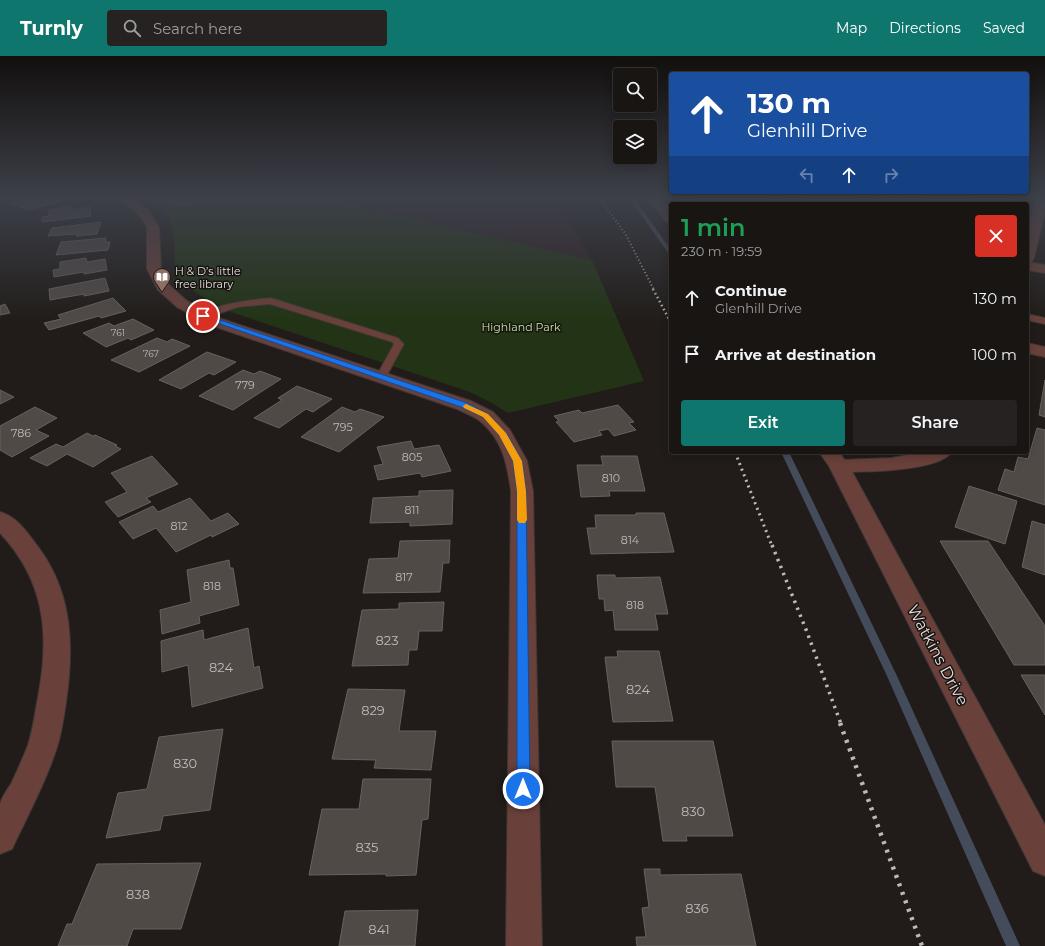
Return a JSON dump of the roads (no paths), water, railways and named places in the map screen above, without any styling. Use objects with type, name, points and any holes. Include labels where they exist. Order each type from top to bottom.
[{"type":"street","points":[[153,240],[154,269],[163,287],[182,304],[203,316],[464,405],[486,416],[503,434],[517,461],[522,491],[524,946]]},
{"type":"street","points":[[1029,266],[1045,269]]},
{"type":"street","points":[[1029,348],[1045,352]]},
{"type":"street","points":[[834,459],[889,465],[931,457],[938,454]]},
{"type":"street","name":"Watkins Drive","points":[[834,459],[1045,859]]},
{"type":"street","points":[[0,519],[15,533],[41,569],[50,589],[56,615],[58,650],[54,691],[43,742],[28,782],[0,838]]},
{"type":"lane","points":[[203,316],[219,310],[263,301],[271,301],[395,340],[399,344],[382,377]]},
{"type":"lane","points":[[1029,317],[1045,321]]},
{"type":"waterway","points":[[661,240],[669,250]]},
{"type":"waterway","points":[[786,454],[892,676],[1013,946]]},
{"type":"railway","points":[[628,240],[654,290]]},
{"type":"railway","points":[[653,289],[669,319]]},
{"type":"railway","points":[[736,454],[772,546]]},
{"type":"railway","points":[[772,545],[807,632],[841,724]]},
{"type":"railway","points":[[840,723],[922,946]]},
{"type":"place","name":"H & D’s little free library","points":[[162,292]]},
{"type":"park label","name":"Highland Park","points":[[521,327]]}]
